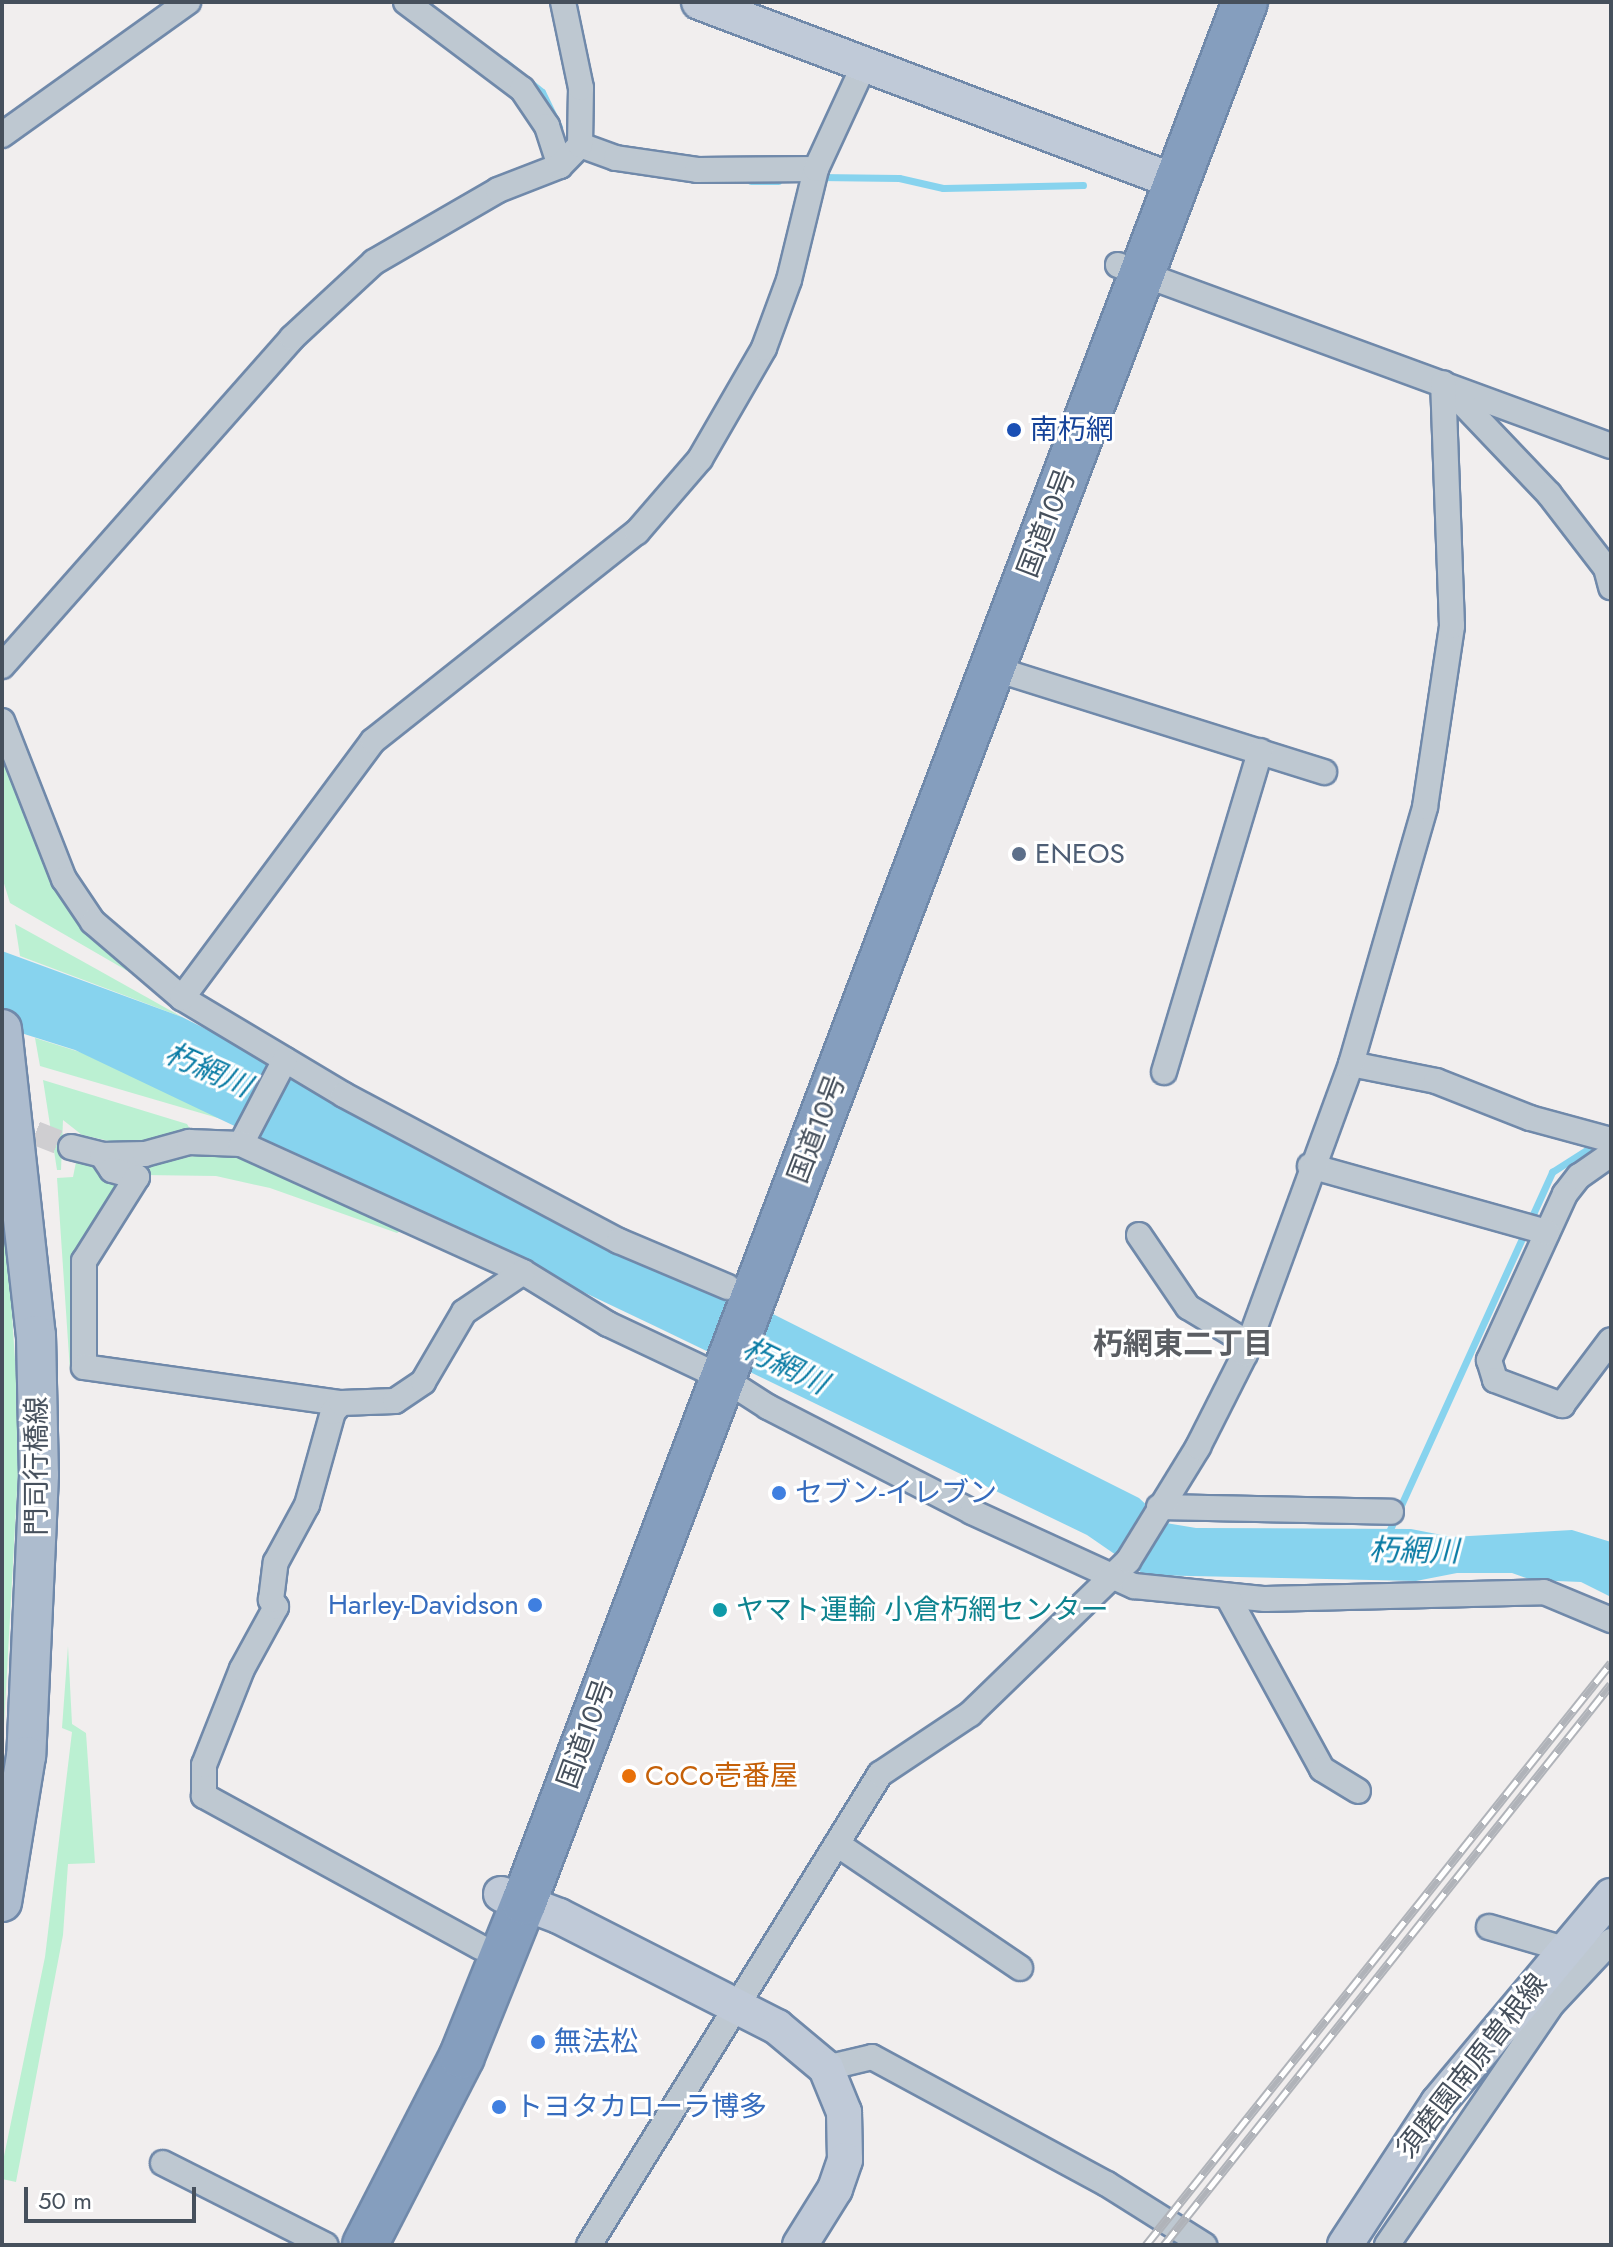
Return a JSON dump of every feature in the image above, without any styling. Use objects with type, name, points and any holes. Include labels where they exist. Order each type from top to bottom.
[{"type":"highway","name":"国道10号","points":[[740,1292],[992,668],[1162,178],[1213,2]]},
{"type":"highway","name":"国道10号","points":[[1162,178],[1245,2]]},
{"type":"highway","name":"国道10号","points":[[365,2245],[462,2056],[512,1898],[571,1687],[709,1372],[1131,270]]},
{"type":"highway","name":"国道10号","points":[[336,2245],[480,1947],[512,1898]]},
{"type":"main road","name":"門司行橋線","points":[[2,1030],[36,1335],[39,1475],[26,1756],[2,1902]]},
{"type":"street","points":[[2,135],[188,2]]},
{"type":"street","points":[[406,2],[522,89],[547,126],[560,166]]},
{"type":"street","points":[[2,666],[292,338],[374,262],[498,190],[560,166],[580,145],[581,88],[563,2]]},
{"type":"street","points":[[699,2],[1162,178]]},
{"type":"street","points":[[182,998],[373,741],[637,532],[700,459],[764,348],[789,280],[816,169],[864,65]]},
{"type":"street","points":[[580,145],[616,158],[697,170],[816,169]]},
{"type":"street","points":[[1131,270],[1611,446]]},
{"type":"street","points":[[1443,383],[1549,494],[1606,568],[1611,587]]},
{"type":"street","points":[[589,2245],[739,2008],[880,1774],[970,1714],[1120,1568],[1198,1447],[1249,1344],[1310,1166],[1351,1064],[1425,807],[1452,626],[1443,383]]},
{"type":"street","points":[[992,668],[1324,772]]},
{"type":"street","points":[[2,721],[64,879],[93,922],[182,998],[280,1066],[619,1241],[740,1292]]},
{"type":"street","points":[[1164,1072],[1260,751]]},
{"type":"street","points":[[1351,1064],[1436,1081],[1530,1118],[1601,1137]]},
{"type":"street","points":[[246,1133],[280,1066]]},
{"type":"street","points":[[71,1147],[102,1155],[145,1154],[189,1142],[246,1133],[523,1272],[608,1324],[709,1372],[768,1407],[945,1498],[1120,1568],[1134,1586],[1228,1597],[1544,1592],[1611,1620]]},
{"type":"street","points":[[1611,1154],[1579,1176],[1535,1228],[1489,1360],[1495,1380],[1562,1405],[1611,1340]]},
{"type":"street","points":[[102,1155],[112,1170],[137,1177],[84,1261],[84,1367],[341,1403],[395,1401],[423,1382],[464,1312],[523,1272]]},
{"type":"street","points":[[1310,1166],[1535,1228]]},
{"type":"street","points":[[1139,1235],[1188,1307],[1249,1344]]},
{"type":"street","points":[[341,1403],[327,1422],[307,1505],[276,1562],[271,1600],[276,1607],[242,1669],[208,1751],[204,1796],[480,1947]]},
{"type":"street","points":[[1158,1508],[1391,1512]]},
{"type":"street","points":[[1228,1597],[1322,1769],[1358,1791]]},
{"type":"street","points":[[837,1844],[1020,1968]]},
{"type":"street","name":"須磨園南原曽根線","points":[[1357,2239],[1438,2103],[1611,1896]]},
{"type":"street","points":[[512,1898],[799,2040],[826,2068],[844,2112],[845,2160],[835,2189],[800,2245]]},
{"type":"street","points":[[1489,1927],[1564,1949]]},
{"type":"street","points":[[1387,2245],[1553,2003],[1611,1941]]},
{"type":"street","points":[[826,2068],[872,2057],[1107,2184],[1204,2245]]},
{"type":"street","points":[[163,2163],[325,2245]]},
{"type":"green space","points":[[2,753],[49,872],[157,988],[10,903],[2,877]]},
{"type":"green space","points":[[15,924],[82,961],[182,1017],[20,956]]},
{"type":"green space","points":[[35,1038],[83,1053],[228,1121],[40,1066]]},
{"type":"green space","points":[[43,1080],[187,1124],[190,1129],[144,1143],[114,1142],[82,1135],[63,1120],[61,1170],[57,1170]]},
{"type":"green space","points":[[211,1153],[244,1157],[408,1226],[397,1233],[270,1188],[216,1176],[144,1175],[115,1164],[146,1165]]},
{"type":"green space","points":[[76,1162],[133,1179],[79,1260],[70,1371],[57,1178],[73,1177]]},
{"type":"green space","points":[[2,1163],[20,1436],[2,1762]]},
{"type":"green space","points":[[68,1646],[72,1724],[86,1733],[95,1863],[68,1864],[63,1935],[16,2182],[2,2179],[2,2166],[45,1957],[72,1732],[62,1728]]},
{"type":"water","name":"朽網川","points":[[2,951],[182,1017],[1139,1498],[1166,1523],[1196,1528],[1411,1529],[1452,1537],[1572,1530],[1611,1542],[1611,1597],[1581,1582],[1532,1580],[1512,1573],[1457,1573],[1416,1581],[1145,1575],[1087,1535],[661,1329],[75,1050],[2,1027]]},
{"type":"waterway","points":[[504,61],[542,92],[559,127]]},
{"type":"waterway","points":[[819,177],[899,178],[943,188],[1083,185]]},
{"type":"waterway","points":[[751,181],[778,181]]},
{"type":"waterway","name":"朽網川","points":[[1387,1536],[1552,1172],[1599,1142]]},
{"type":"tunnel","points":[[2,1120],[71,1147]]},
{"type":"railway","points":[[1146,2245],[1611,1663]]},
{"type":"railway","points":[[1164,2245],[1611,1684]]},
{"type":"place","name":"南朽網","points":[[1014,430]]},
{"type":"place","name":"ENEOS","points":[[1019,854]]},
{"type":"place","name":"セブン-イレブン","points":[[779,1493]]},
{"type":"place","name":"Harley-Davidson","points":[[535,1605]]},
{"type":"place","name":"ヤマト運輸 小倉朽網センター","points":[[720,1610]]},
{"type":"place","name":"CoCo壱番屋","points":[[629,1776]]},
{"type":"place","name":"無法松","points":[[538,2042]]},
{"type":"place","name":"トヨタカローラ博多","points":[[499,2107]]},
{"type":"district","name":"朽網東二丁目","points":[[1183,1344]]}]
